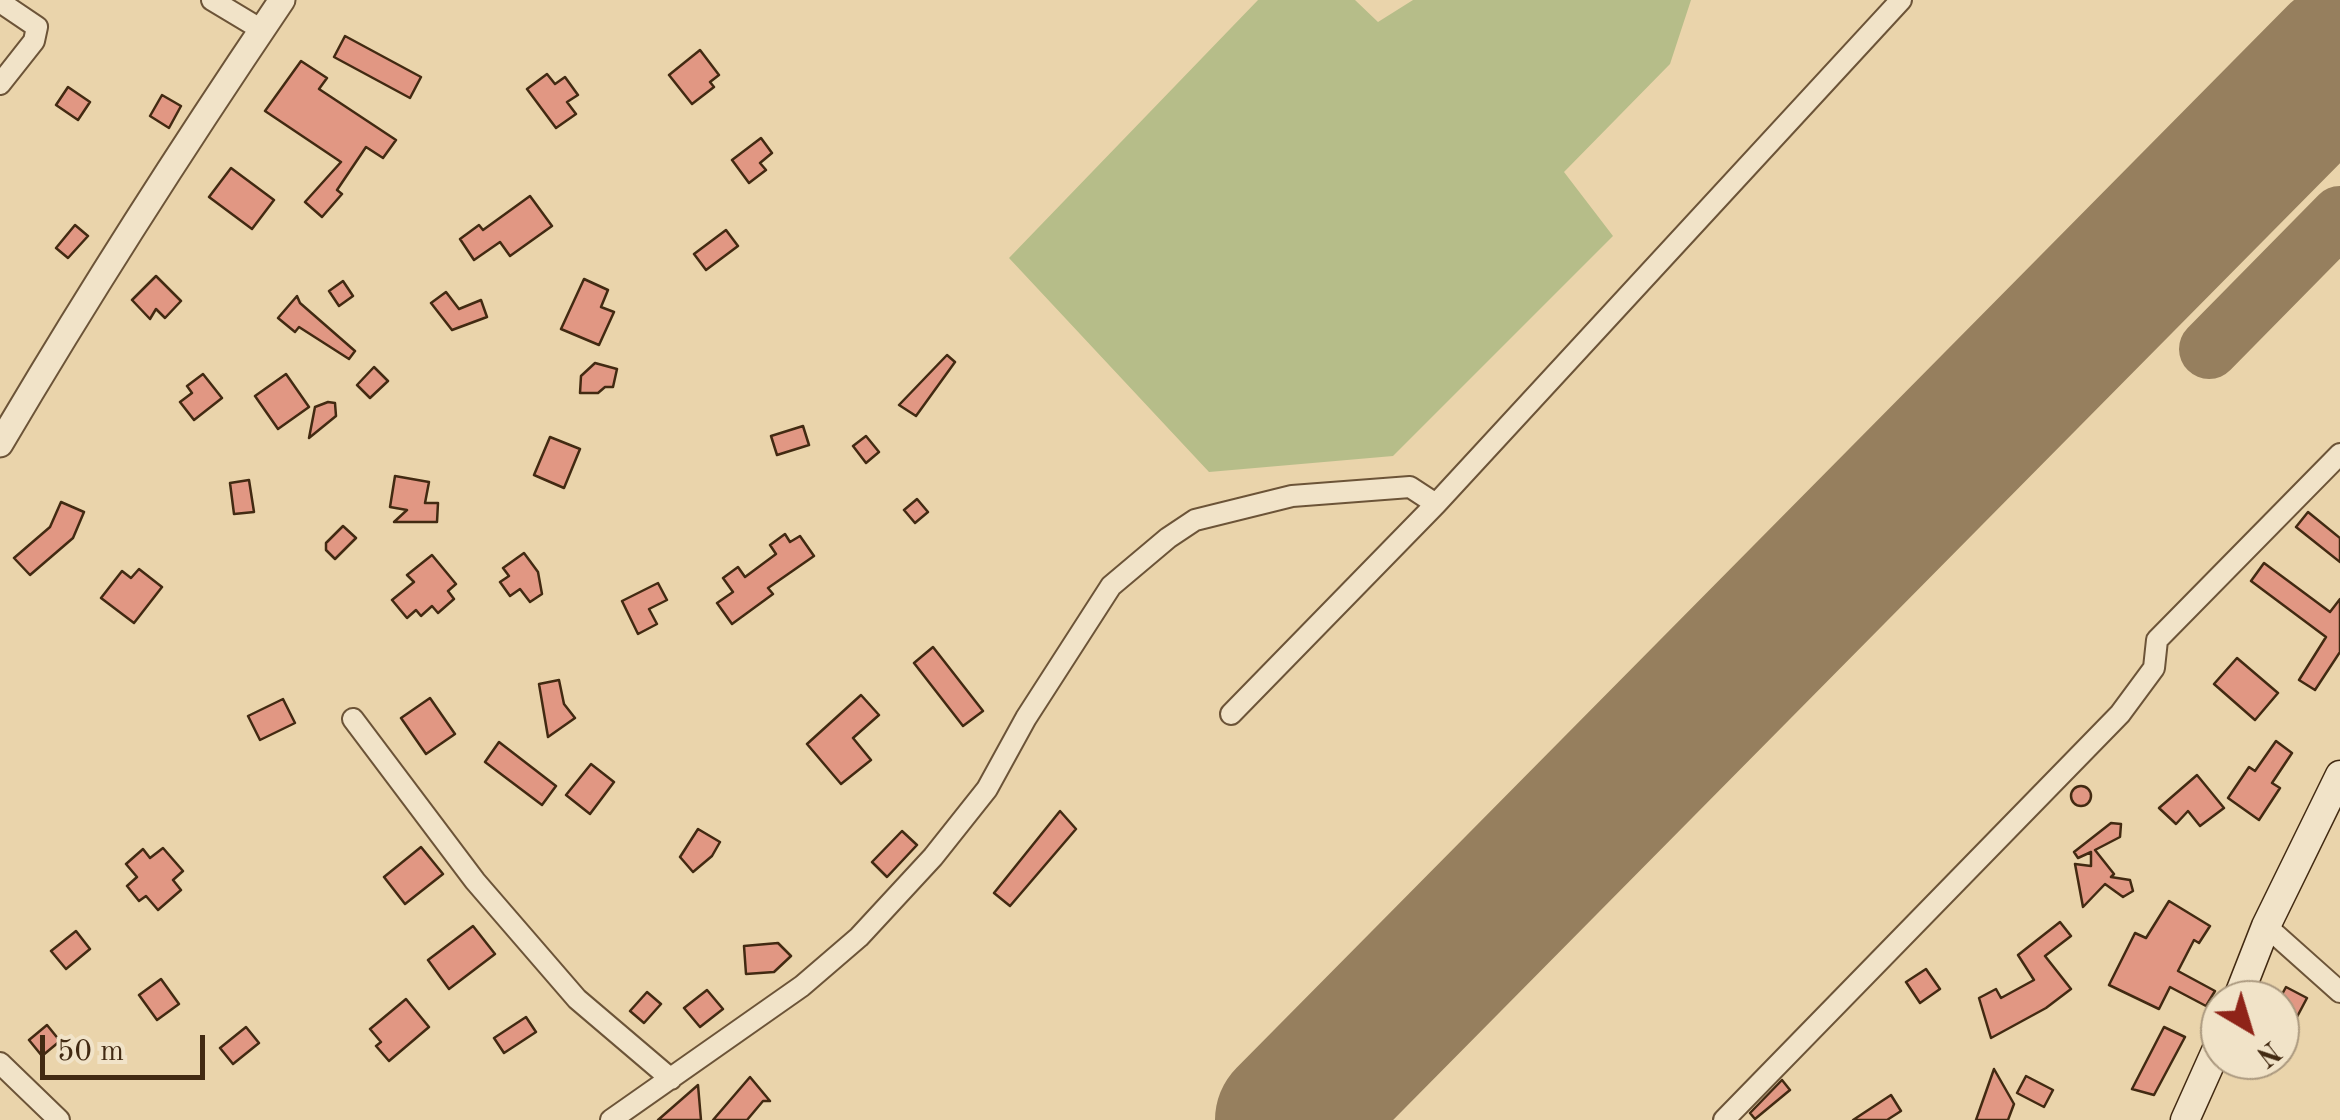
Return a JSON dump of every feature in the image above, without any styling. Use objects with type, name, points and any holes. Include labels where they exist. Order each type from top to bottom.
[{"type":"main road","points":[[2245,980],[2266,926],[2340,775]]},
{"type":"main road","points":[[2185,1120],[2203,1080]]},
{"type":"street","points":[[212,0],[262,30]]},
{"type":"street","points":[[0,444],[74,320],[282,0]]},
{"type":"street","points":[[1231,714],[1436,504],[1902,0]]},
{"type":"street","points":[[0,2],[36,27],[34,41],[0,84]]},
{"type":"street","points":[[1724,1120],[2120,714],[2154,668],[2157,640],[2340,454]]},
{"type":"street","points":[[611,1120],[838,957],[933,857],[987,788],[1026,718],[1111,586],[1168,538],[1195,520],[1292,496],[1410,487],[1436,504]]},
{"type":"street","points":[[353,719],[475,881],[577,999],[671,1079]]},
{"type":"street","points":[[2266,926],[2340,992]]},
{"type":"street","points":[[0,1064],[59,1120]]},
{"type":"green space","points":[[1258,0],[1355,0],[1378,22],[1413,0],[1691,0],[1670,64],[1564,172],[1613,236],[1393,456],[1209,472],[1009,258]]},
{"type":"building","points":[[345,36],[421,77],[410,98],[334,57]]},
{"type":"building","points":[[700,50],[719,75],[710,82],[714,87],[692,104],[669,75]]},
{"type":"building","points":[[301,61],[327,78],[319,89],[396,140],[383,158],[366,147],[337,190],[342,194],[322,217],[305,202],[341,162],[265,111]]},
{"type":"building","points":[[547,74],[555,84],[565,77],[578,95],[567,102],[576,114],[556,128],[527,89]]},
{"type":"building","points":[[68,87],[90,102],[78,120],[56,105]]},
{"type":"building","points":[[162,95],[181,106],[169,128],[150,116]]},
{"type":"building","points":[[761,138],[772,153],[760,163],[766,170],[749,183],[732,160]]},
{"type":"building","points":[[231,168],[274,200],[252,229],[209,197]]},
{"type":"building","points":[[530,196],[552,226],[510,256],[500,242],[474,260],[460,239],[479,225],[483,230]]},
{"type":"building","points":[[75,225],[88,236],[68,258],[56,248]]},
{"type":"building","points":[[726,230],[738,246],[706,270],[694,254]]},
{"type":"building","points":[[156,276],[181,301],[165,318],[156,309],[150,319],[132,300]]},
{"type":"building","points":[[584,279],[608,290],[601,307],[614,312],[599,345],[561,329]]},
{"type":"building","points":[[343,281],[353,296],[339,306],[329,291]]},
{"type":"building","points":[[446,292],[459,309],[481,300],[487,317],[452,330],[431,303]]},
{"type":"building","points":[[297,296],[300,303],[355,351],[349,359],[299,327],[295,332],[278,318]]},
{"type":"building","points":[[947,355],[955,362],[916,416],[899,405]]},
{"type":"building","points":[[595,363],[617,369],[613,387],[598,393],[580,393],[581,376]]},
{"type":"building","points":[[374,367],[388,381],[370,398],[357,385]]},
{"type":"building","points":[[203,374],[222,398],[194,420],[180,402],[192,393],[187,386]]},
{"type":"building","points":[[286,374],[309,407],[278,429],[255,396]]},
{"type":"building","points":[[335,403],[336,416],[309,438],[315,407]]},
{"type":"building","points":[[803,426],[809,445],[777,455],[771,436]]},
{"type":"building","points":[[866,436],[879,452],[866,463],[853,446]]},
{"type":"building","points":[[550,437],[580,449],[564,488],[534,475]]},
{"type":"building","points":[[395,476],[429,482],[425,503],[438,503],[437,522],[394,522],[407,510],[390,507]]},
{"type":"building","points":[[249,480],[254,512],[234,514],[230,483]]},
{"type":"building","points":[[917,499],[928,512],[915,523],[904,510]]},
{"type":"building","points":[[61,502],[84,512],[73,538],[30,575],[14,558],[50,527]]},
{"type":"building","points":[[2308,512],[2340,538],[2340,562],[2296,527]]},
{"type":"building","points":[[343,526],[356,538],[335,559],[326,550],[326,543]]},
{"type":"building","points":[[785,534],[790,542],[800,536],[814,556],[768,588],[773,594],[732,624],[717,603],[733,592],[723,578],[738,567],[745,577],[776,554],[770,545]]},
{"type":"building","points":[[524,553],[538,572],[542,594],[530,602],[520,589],[510,596],[500,582],[509,576],[503,568]]},
{"type":"building","points":[[432,555],[456,584],[448,591],[454,599],[438,613],[432,606],[421,616],[416,610],[407,618],[392,600],[414,582],[407,575]]},
{"type":"building","points":[[2264,563],[2330,612],[2340,599],[2340,652],[2315,690],[2299,680],[2326,637],[2251,581]]},
{"type":"building","points":[[139,569],[162,587],[134,623],[101,598],[122,571],[131,578]]},
{"type":"building","points":[[658,583],[667,600],[649,609],[657,624],[638,634],[622,601]]},
{"type":"building","points":[[933,647],[983,711],[963,726],[914,663]]},
{"type":"building","points":[[2237,658],[2278,693],[2255,720],[2214,684]]},
{"type":"building","points":[[559,680],[564,704],[575,718],[548,737],[539,684]]},
{"type":"building","points":[[861,695],[879,715],[853,738],[871,760],[841,784],[807,744]]},
{"type":"building","points":[[430,698],[455,734],[426,754],[401,718]]},
{"type":"building","points":[[283,699],[295,723],[260,740],[248,716]]},
{"type":"building","points":[[2276,741],[2292,753],[2272,783],[2280,788],[2259,820],[2228,798],[2249,767],[2255,771]]},
{"type":"building","points":[[499,742],[556,786],[542,805],[485,762]]},
{"type":"building","points":[[591,764],[614,782],[590,814],[566,795]]},
{"type":"building","points":[[2197,775],[2224,808],[2200,826],[2188,811],[2176,824],[2159,808]]},
{"type":"building","points":[[2081,786],[2091,796],[2081,806],[2071,796]]},
{"type":"building","points":[[1060,811],[1076,829],[1010,906],[994,893]]},
{"type":"building","points":[[2111,823],[2121,824],[2120,837],[2095,850],[2114,874],[2111,877],[2130,880],[2133,891],[2123,897],[2105,884],[2083,907],[2075,864],[2091,866],[2091,852],[2078,858],[2074,852]]},
{"type":"building","points":[[698,829],[720,842],[712,856],[693,872],[680,857]]},
{"type":"building","points":[[902,831],[917,845],[887,877],[872,862]]},
{"type":"building","points":[[421,847],[443,874],[405,904],[384,877]]},
{"type":"building","points":[[163,848],[183,871],[173,880],[181,890],[158,910],[146,896],[139,901],[127,886],[137,877],[126,864],[143,849],[150,858]]},
{"type":"building","points":[[2169,901],[2210,926],[2199,943],[2194,940],[2178,971],[2200,983],[2200,1003],[2170,987],[2159,1009],[2109,985],[2135,933],[2146,938]]},
{"type":"building","points":[[2060,922],[2071,936],[2045,956],[2071,989],[2046,1008],[1991,1038],[1979,998],[1996,989],[2001,998],[2034,980],[2018,955]]},
{"type":"building","points":[[473,926],[495,954],[449,989],[428,960]]},
{"type":"building","points":[[76,931],[90,949],[66,969],[51,951]]},
{"type":"building","points":[[778,943],[791,956],[774,972],[746,974],[744,946]]},
{"type":"building","points":[[1926,969],[1940,989],[1920,1003],[1906,982]]},
{"type":"building","points":[[161,979],[179,1004],[157,1020],[139,995]]},
{"type":"building","points":[[707,990],[723,1009],[700,1027],[684,1008]]},
{"type":"building","points":[[647,992],[661,1004],[644,1023],[630,1011]]},
{"type":"building","points":[[406,999],[429,1027],[389,1061],[376,1046],[381,1042],[370,1029]]},
{"type":"building","points":[[526,1017],[536,1032],[504,1053],[494,1038]]},
{"type":"building","points":[[47,1025],[60,1041],[42,1056],[29,1040]]},
{"type":"building","points":[[246,1027],[259,1043],[233,1064],[220,1048]]},
{"type":"building","points":[[2164,1027],[2185,1037],[2154,1095],[2132,1089]]},
{"type":"building","points":[[1994,1069],[2014,1104],[2008,1120],[1976,1120]]},
{"type":"building","points":[[2026,1076],[2053,1090],[2044,1107],[2017,1093]]},
{"type":"building","points":[[750,1077],[770,1101],[763,1101],[747,1120],[713,1120]]},
{"type":"building","points":[[1782,1080],[1790,1090],[1755,1119],[1750,1113]]},
{"type":"building","points":[[698,1085],[701,1120],[658,1120]]},
{"type":"building","points":[[1891,1095],[1901,1111],[1887,1120],[1853,1120]]},
{"type":"taxiway","points":[[2209,349],[2340,216]]},
{"type":"runway","points":[[1289,1120],[2340,58]]}]
